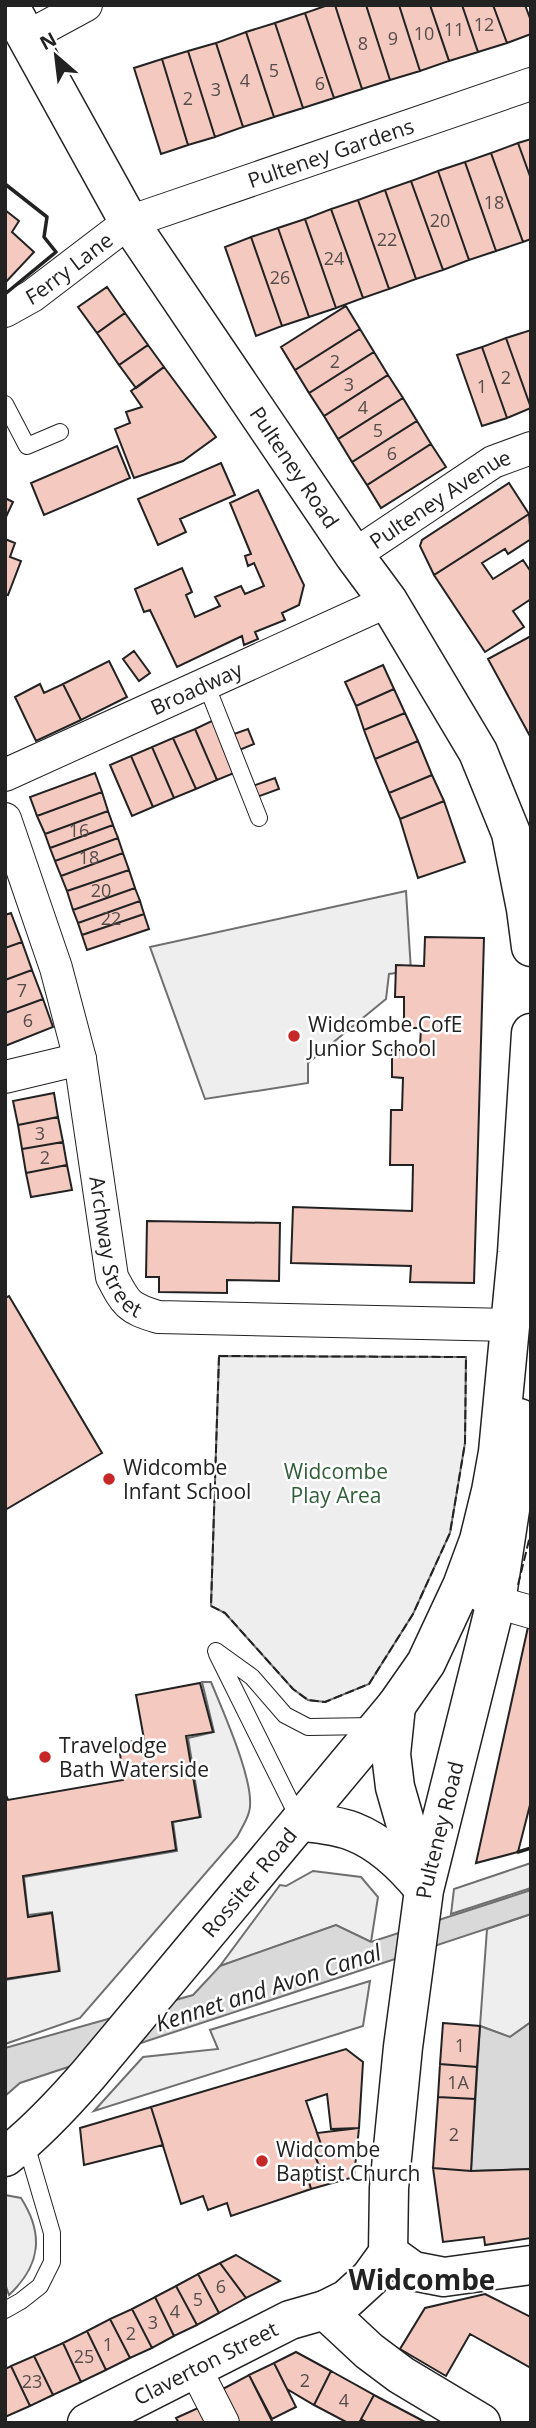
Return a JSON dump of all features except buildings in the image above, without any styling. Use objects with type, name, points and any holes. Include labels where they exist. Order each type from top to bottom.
[{"type":"main road","name":"Pulteney Road","points":[[18,21],[129,222],[354,555],[388,601],[478,752],[511,833],[531,947]]},
{"type":"main road","name":"Pulteney Road","points":[[461,1586],[479,1540],[498,1452],[511,1325],[531,1033]]},
{"type":"main road","name":"Pulteney Road","points":[[388,2253],[389,2188],[423,1900],[514,1607],[513,1490],[521,1399],[511,1325]]},
{"type":"main road","name":"Rossiter Road","points":[[15,2149],[59,2108],[89,2074],[387,1716],[426,1663],[461,1586]]},
{"type":"main road","points":[[387,1716],[396,1787],[423,1900]]},
{"type":"main road","points":[[300,1821],[353,1831],[372,1841],[408,1870],[423,1900]]},
{"type":"main road","points":[[481,2423],[401,2375],[369,2351],[325,2309],[347,2299],[370,2278],[388,2253],[413,2271],[444,2277],[531,2266]]},
{"type":"main road","name":"Claverton Street","points":[[87,2423],[290,2320],[325,2309]]},
{"type":"street","points":[[18,21],[86,5]]},
{"type":"street","name":"Pulteney Gardens","points":[[129,222],[531,83]]},
{"type":"street","name":"Ferry Lane","points":[[5,312],[32,296],[129,222]]},
{"type":"street","name":"Pulteney Avenue","points":[[354,555],[493,462],[531,448]]},
{"type":"street","name":"Broadway","points":[[5,775],[388,601]]},
{"type":"street","name":"Archway Street","points":[[5,819],[56,968],[80,1059],[112,1277],[121,1295],[135,1310],[158,1317],[511,1325]]},
{"type":"street","points":[[5,1077],[80,1059]]},
{"type":"street","points":[[461,1586],[514,1607]]},
{"type":"street","points":[[196,2370],[223,2423]]},
{"type":"lane","points":[[5,404],[27,446],[60,432]]},
{"type":"lane","points":[[206,684],[259,818]]},
{"type":"lane","points":[[300,1821],[216,1651],[252,1677],[285,1716],[308,1727],[387,1716]]},
{"type":"lane","points":[[5,2310],[40,2286],[52,2262],[52,2233],[15,2149]]},
{"type":"green space","points":[[406,891],[411,971],[389,974],[386,999],[308,1063],[308,1083],[205,1099],[150,947]]},
{"type":"green space","name":"Widcombe Play Area","points":[[219,1356],[466,1357],[465,1443],[450,1533],[413,1614],[369,1684],[325,1702],[308,1700],[293,1689],[225,1613],[211,1606]]},
{"type":"green space","points":[[202,1682],[211,1682],[237,1747],[248,1785],[249,1812],[237,1837],[80,2018],[5,2044],[5,1980],[60,1971],[52,1912],[28,1915],[24,1877],[177,1851],[173,1822],[201,1817],[188,1738],[214,1732]]},
{"type":"green space","points":[[531,1863],[531,1888],[451,1914],[454,1889]]},
{"type":"green space","points":[[313,1871],[361,1877],[378,1897],[371,1942],[336,1925],[220,1966],[280,1885],[286,1886]]},
{"type":"green space","points":[[531,1914],[531,2022],[510,2037],[480,2026],[487,1929]]},
{"type":"green space","points":[[370,1981],[363,2026],[94,2111],[143,2057],[218,2049],[210,2030]]},
{"type":"green space","points":[[5,2195],[21,2198],[36,2237],[36,2249],[28,2272],[9,2295],[5,2284]]},
{"type":"water","name":"Kennet and Avon Canal","points":[[531,1890],[531,1914],[20,2083],[5,2096],[5,2048],[193,1995],[220,1966],[336,1925],[371,1942]]},
{"type":"water","points":[[531,2022],[531,2169],[471,2171],[480,2026],[510,2037]]},
{"type":"fence","points":[[219,1356],[466,1357],[465,1443],[450,1533],[413,1614],[369,1684],[325,1702],[308,1700],[293,1689],[225,1613],[211,1606],[219,1356]]},
{"type":"fence","points":[[518,1585],[531,1532]]},
{"type":"wall","points":[[5,184],[47,217],[44,237],[56,252],[5,294]]},
{"type":"wall","points":[[518,1852],[531,1848]]},
{"type":"place","name":"Widcombe CofE Junior School","points":[[294,1036]]},
{"type":"place","name":"Widcombe Infant School","points":[[109,1479]]},
{"type":"place","name":"Travelodge Bath Waterside","points":[[45,1757]]},
{"type":"place","name":"Widcombe Baptist Church","points":[[262,2161]]},
{"type":"district","name":"Widcombe","points":[[422,2279]]}]
